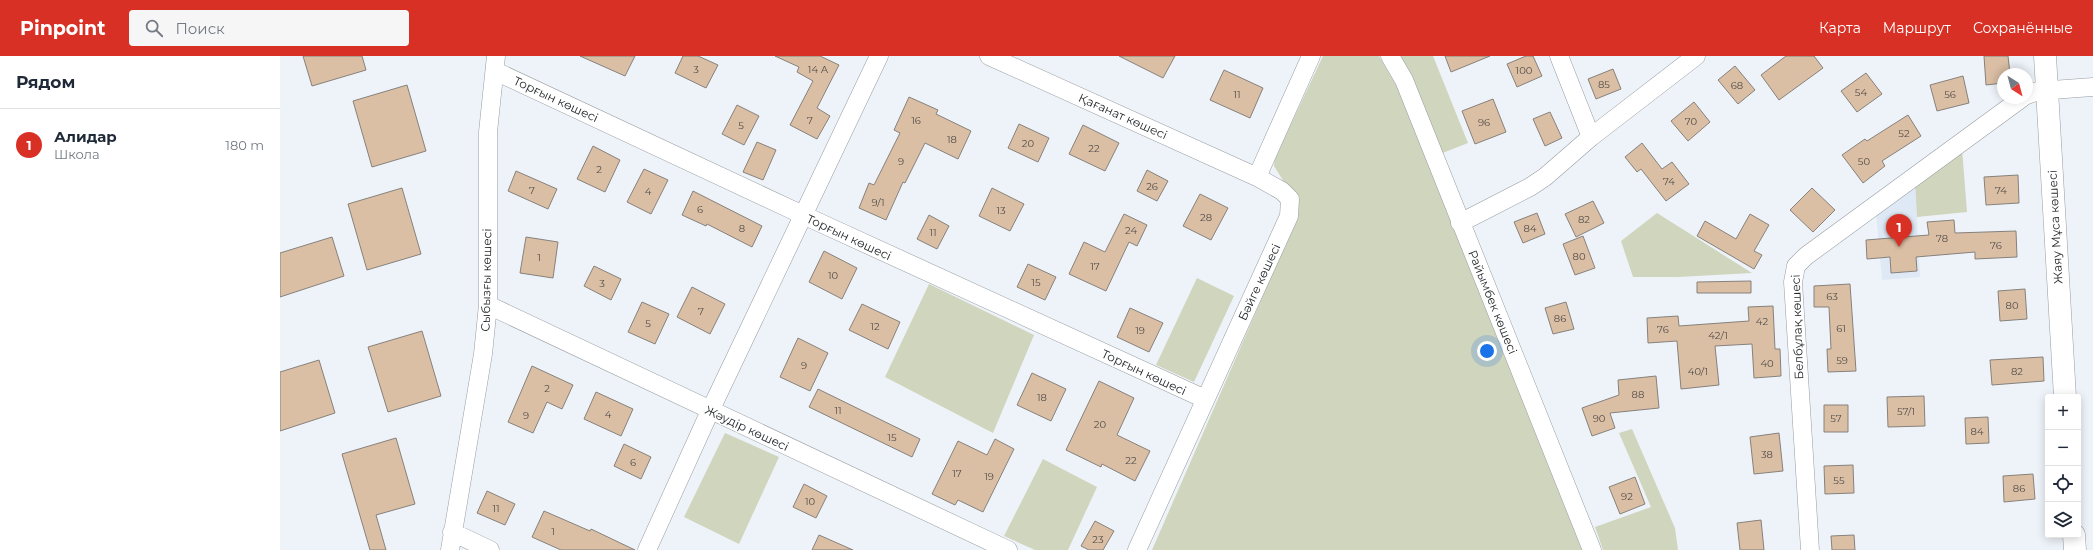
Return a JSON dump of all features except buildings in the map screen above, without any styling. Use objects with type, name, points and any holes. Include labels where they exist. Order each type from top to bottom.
[{"type":"street","points":[[647,550],[710,411],[879,56]]},
{"type":"street","name":"Қағанат көшесі","points":[[989,56],[1257,177]]},
{"type":"street","points":[[1257,177],[1311,56]]},
{"type":"street","name":"Райымбек көшесі","points":[[1390,56],[1404,80],[1592,550]]},
{"type":"street","points":[[1559,56],[1591,137]]},
{"type":"street","points":[[1460,223],[1530,187],[1560,165],[1591,137],[1696,56]]},
{"type":"street","name":"Жаяу Мұса көшесі","points":[[2045,56],[2037,92],[2065,394]]},
{"type":"street","name":"Торғын көшесі","points":[[496,64],[803,215],[1205,399]]},
{"type":"street","name":"Сыбызғы көшесі","points":[[450,550],[483,354],[488,305],[487,152],[496,64]]},
{"type":"street","points":[[2037,92],[2093,87]]},
{"type":"street","name":"Белбұлақ көшесі","points":[[1810,550],[1793,282],[1796,266],[1806,256],[2014,104]]},
{"type":"street","name":"Бәйге көшесі","points":[[1137,550],[1291,210],[1291,203],[1287,195],[1257,177]]},
{"type":"street","name":"Жәудір көшесі","points":[[488,305],[710,411],[1008,550]]},
{"type":"street","points":[[452,532],[490,550]]},
{"type":"street","points":[[2074,538],[2075,550]]},
{"type":"shaded area","points":[[1915,183],[1920,277],[1882,280],[1876,212]]},
{"type":"green space","points":[[1323,56],[1379,56],[1401,94],[1582,550],[1152,550],[1294,225],[1284,182],[1274,166],[1275,158]]},
{"type":"green space","points":[[1400,56],[1433,56],[1468,143],[1440,154]]},
{"type":"green space","points":[[1962,149],[1967,212],[1917,217],[1915,183]]},
{"type":"green space","points":[[1657,213],[1752,273],[1678,277],[1633,277],[1621,241]]},
{"type":"green space","points":[[1197,278],[1234,296],[1194,382],[1156,365]]},
{"type":"green space","points":[[929,284],[1034,335],[993,433],[885,377]]},
{"type":"green space","points":[[1632,429],[1675,528],[1678,550],[1603,550],[1595,527],[1651,507],[1619,433]]},
{"type":"green space","points":[[725,433],[779,457],[739,544],[684,517]]},
{"type":"green space","points":[[1043,459],[1097,487],[1068,550],[1035,550],[1004,536]]},
{"type":"place","name":"Алидар","points":[[1899,247]]}]
